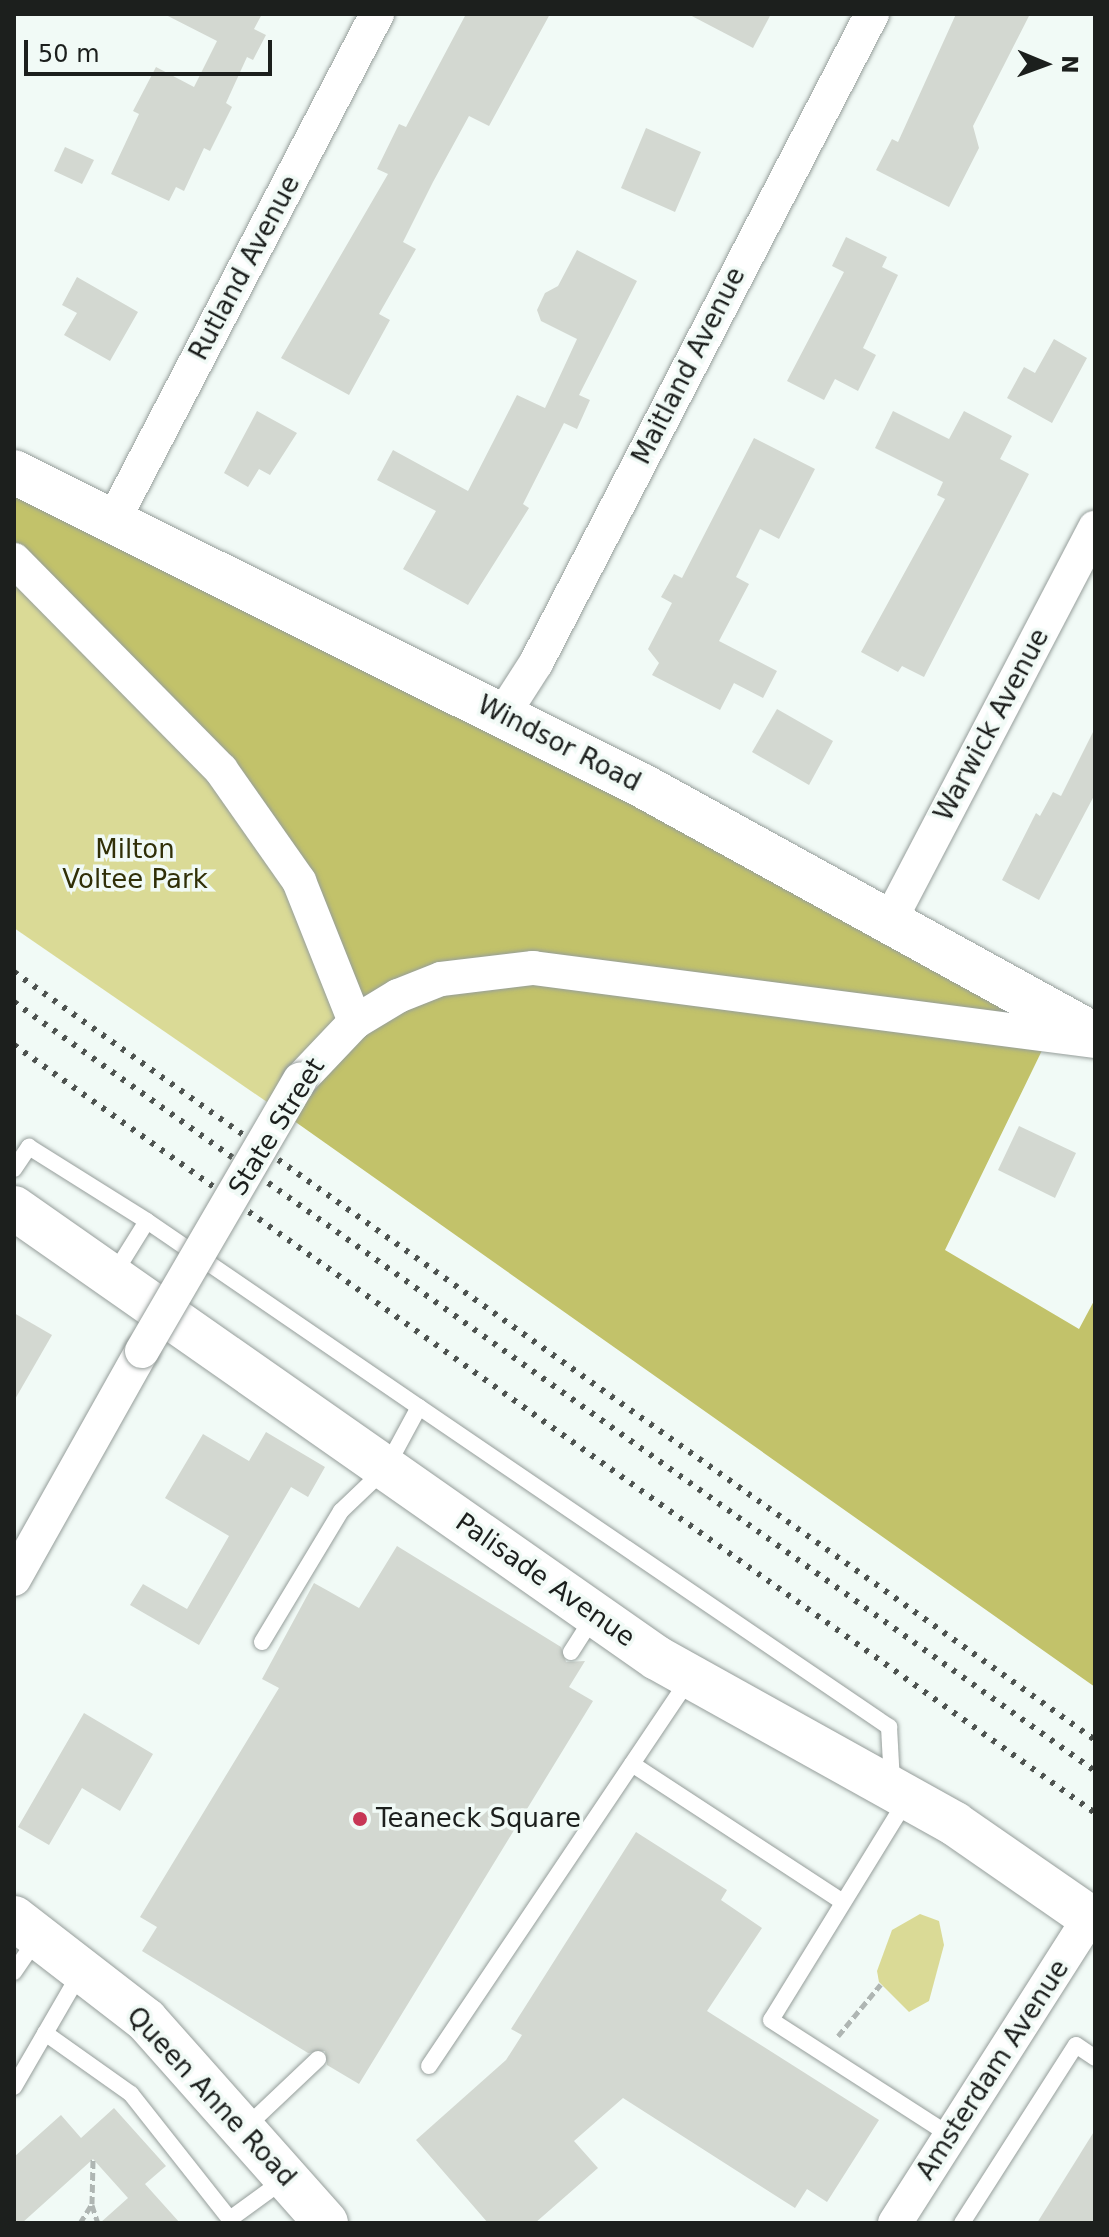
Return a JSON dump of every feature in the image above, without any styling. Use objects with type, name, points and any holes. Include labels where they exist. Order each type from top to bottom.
[{"type":"street","name":"Rutland Avenue","points":[[113,521],[377,14]]},
{"type":"street","name":"Maitland Avenue","points":[[502,716],[536,663],[872,14]]},
{"type":"street","name":"Windsor Road","points":[[14,472],[643,786],[1095,1035]]},
{"type":"street","name":"Warwick Avenue","points":[[889,922],[1095,528]]},
{"type":"street","points":[[14,560],[221,770],[267,828],[318,918],[355,1022]]},
{"type":"street","name":"State Street","points":[[14,1579],[300,1080],[355,1022],[398,996],[441,979],[533,968],[1095,1041]]},
{"type":"street","name":"Palisade Avenue","points":[[14,1208],[595,1615],[691,1677],[955,1824],[1093,1919]]},
{"type":"street","name":"Amsterdam Avenue","points":[[895,2223],[1093,1919]]},
{"type":"street","name":"Queen Anne Road","points":[[27,1927],[146,2020],[326,2223]]},
{"type":"lane","points":[[14,1169],[29,1147],[147,1221],[889,1727],[900,1793],[843,1902],[771,2020],[951,2136]]},
{"type":"lane","points":[[112,1277],[147,1221]]},
{"type":"lane","points":[[262,1642],[341,1511],[386,1468],[419,1407]]},
{"type":"lane","points":[[571,1652],[595,1615]]},
{"type":"lane","points":[[429,2066],[691,1677]]},
{"type":"lane","points":[[632,1764],[843,1902]]},
{"type":"lane","points":[[14,1972],[27,1927]]},
{"type":"lane","points":[[14,2087],[83,1968]]},
{"type":"lane","points":[[45,2033],[131,2094],[231,2221],[286,2178]]},
{"type":"lane","points":[[962,2223],[1076,2045],[1095,2058]]},
{"type":"lane","points":[[243,2131],[318,2059]]},
{"type":"path","points":[[823,2053],[881,1984]]},
{"type":"path","points":[[93,2159],[92,2204],[98,2223]]},
{"type":"path","points":[[80,2223],[92,2204]]},
{"type":"green space","name":"Milton Voltee Park","points":[[14,563],[313,873],[346,997],[280,1111],[14,928]]},
{"type":"green space","points":[[920,1914],[939,1921],[944,1945],[929,2001],[909,2012],[879,1982],[877,1971],[892,1930]]},
{"type":"shaded area","points":[[14,472],[643,786],[1049,1036],[945,1250],[1079,1329],[1095,1299],[1095,1687],[280,1111],[346,997],[313,873],[14,563]]},
{"type":"building","points":[[164,14],[262,14],[254,29],[266,35],[253,60],[247,57],[226,103],[232,107],[210,151],[204,148],[184,191],[176,187],[169,201],[111,174],[139,114],[133,111],[156,67],[194,87],[217,41]]},
{"type":"building","points":[[466,14],[550,14],[489,126],[469,116],[433,182],[403,242],[416,249],[379,314],[390,320],[349,395],[281,358],[388,174],[377,169],[399,124],[406,127]]},
{"type":"building","points":[[688,14],[771,14],[753,48]]},
{"type":"building","points":[[956,14],[1030,14],[973,126],[979,148],[949,207],[876,170],[892,139],[898,142]]},
{"type":"building","points":[[646,128],[701,152],[675,212],[621,188]]},
{"type":"building","points":[[65,147],[94,160],[82,184],[54,171]]},
{"type":"building","points":[[846,237],[887,257],[882,267],[898,275],[863,348],[876,355],[858,391],[835,379],[824,400],[787,381],[844,272],[832,266]]},
{"type":"building","points":[[577,250],[637,281],[579,395],[590,400],[577,429],[564,423],[523,504],[529,508],[468,605],[403,569],[436,511],[377,480],[393,450],[468,491],[517,395],[545,408],[577,339],[541,321],[537,310],[545,293],[558,286]]},
{"type":"building","points":[[77,277],[138,312],[110,361],[64,335],[77,313],[62,305]]},
{"type":"building","points":[[1054,339],[1087,358],[1052,423],[1007,398],[1024,367],[1035,373]]},
{"type":"building","points":[[257,411],[297,433],[270,475],[259,469],[248,487],[224,473]]},
{"type":"building","points":[[893,411],[949,439],[964,411],[1012,436],[1000,459],[1029,474],[924,677],[902,666],[898,672],[861,652],[945,499],[937,495],[943,482],[875,448]]},
{"type":"building","points":[[754,438],[815,469],[779,539],[760,529],[736,577],[749,584],[719,641],[777,671],[763,698],[734,683],[720,710],[652,675],[659,663],[648,649],[672,603],[661,597],[674,574],[682,578]]},
{"type":"building","points":[[777,709],[833,741],[809,785],[752,752]]},
{"type":"building","points":[[1095,728],[1095,794],[1039,900],[1002,880],[1036,813],[1040,816],[1053,792],[1061,796]]},
{"type":"building","points":[[1019,1126],[1076,1153],[1055,1198],[998,1170]]},
{"type":"building","points":[[14,1313],[52,1335],[14,1401]]},
{"type":"building","points":[[266,1432],[325,1467],[308,1497],[291,1487],[199,1645],[130,1605],[143,1584],[187,1609],[229,1536],[165,1498],[203,1434],[249,1461]]},
{"type":"building","name":"Teaneck Square","points":[[397,1546],[561,1647],[566,1662],[585,1661],[569,1687],[593,1701],[359,2084],[327,2065],[325,2051],[308,2053],[142,1951],[157,1927],[140,1917],[279,1688],[262,1679],[314,1583],[359,1608]]},
{"type":"building","points":[[84,1713],[153,1754],[120,1811],[82,1788],[49,1845],[18,1827]]},
{"type":"building","points":[[636,1832],[727,1890],[721,1900],[762,1928],[707,2011],[879,2120],[827,2202],[807,2189],[795,2208],[623,2098],[574,2141],[598,2168],[535,2223],[488,2223],[416,2140],[506,2060],[522,2035],[511,2029]]},
{"type":"building","points":[[114,2108],[166,2166],[145,2184],[180,2223],[100,2223],[128,2198],[93,2159],[22,2223],[14,2223],[14,2157],[61,2115],[81,2138]]},
{"type":"building","points":[[1095,2130],[1095,2223],[1037,2223]]},
{"type":"railway","points":[[14,972],[1095,1740]]},
{"type":"railway","points":[[14,1002],[1095,1771]]},
{"type":"railway","points":[[14,1045],[1095,1813]]},
{"type":"place","name":"Teaneck Square","points":[[360,1819]]}]
